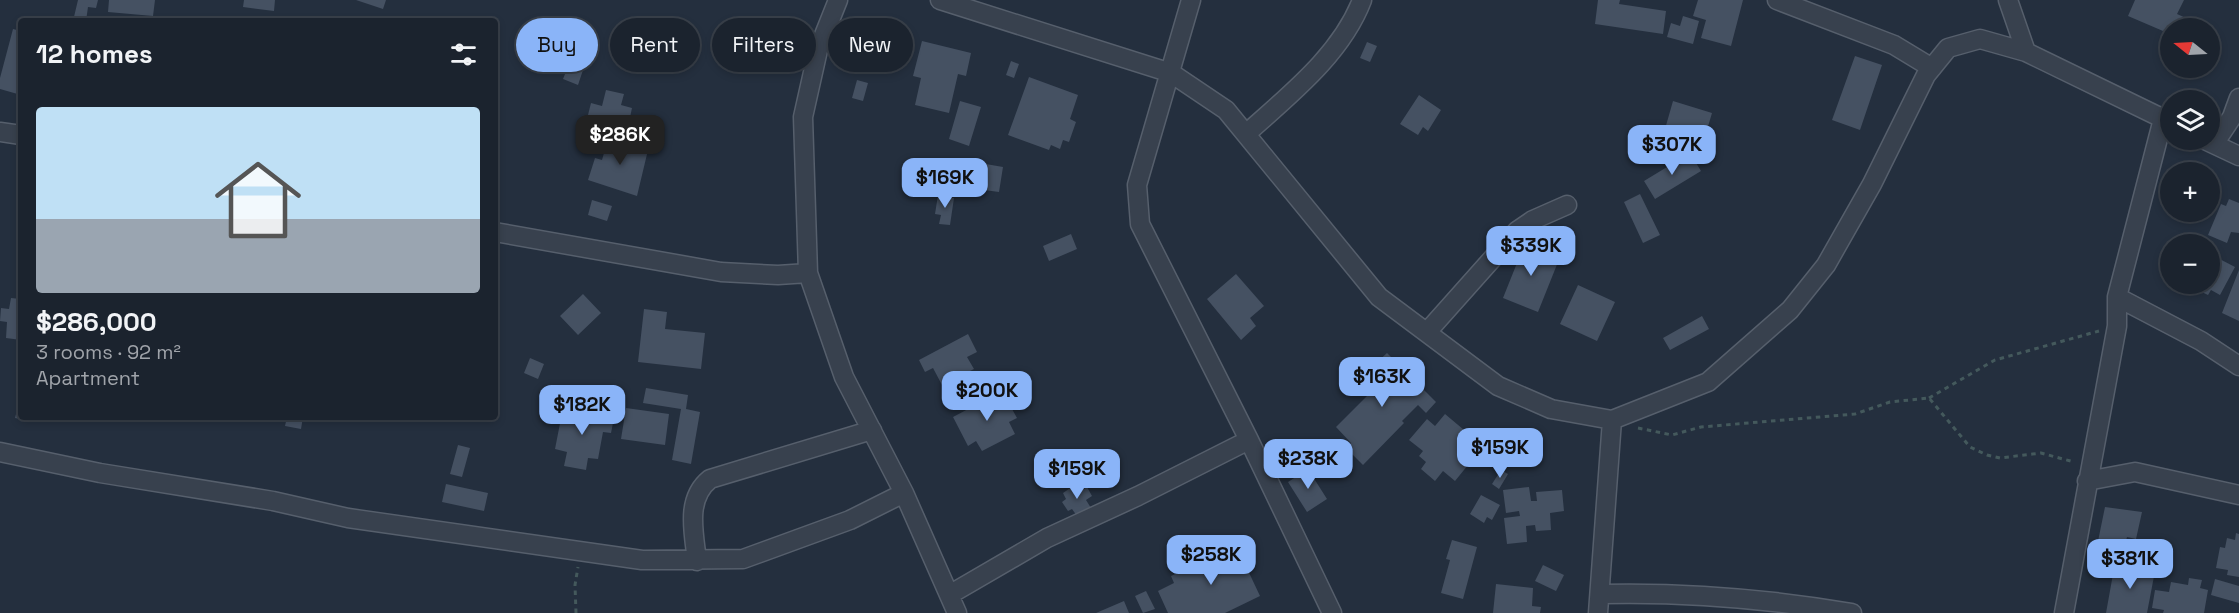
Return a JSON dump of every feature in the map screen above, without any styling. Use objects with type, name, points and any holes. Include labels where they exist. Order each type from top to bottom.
[{"type":"street","points":[[838,0],[818,50],[803,117],[805,241],[808,273],[844,377],[904,493],[957,613]]},
{"type":"street","points":[[940,0],[1171,73],[1226,110],[1379,297],[1498,386],[1551,409],[1617,418],[1708,382],[1790,310],[1826,265],[1932,68],[1948,48],[1980,39],[2026,52],[2160,118]]},
{"type":"street","points":[[1191,0],[1137,185],[1140,224],[1249,440],[1332,613]]},
{"type":"street","points":[[1246,134],[1290,94],[1335,46],[1362,0]]},
{"type":"street","points":[[1777,0],[1894,45],[1932,68]]},
{"type":"street","points":[[2008,0],[2026,52]]},
{"type":"street","points":[[2220,131],[2232,117],[2239,98]]},
{"type":"street","points":[[0,132],[18,135]]},
{"type":"street","points":[[2064,613],[2117,326],[2117,297],[2160,146]]},
{"type":"street","points":[[2220,147],[2239,156]]},
{"type":"street","points":[[1426,332],[1517,231],[1533,220],[1567,206]]},
{"type":"street","points":[[498,233],[721,272],[778,275],[808,273]]},
{"type":"street","points":[[2117,297],[2201,341],[2239,366]]},
{"type":"street","points":[[1598,613],[1617,418]]},
{"type":"street","points":[[697,561],[692,509],[702,485],[710,479],[872,430]]},
{"type":"street","points":[[949,595],[1047,538],[1138,496],[1249,440]]},
{"type":"street","points":[[0,452],[100,473],[273,501],[348,518],[642,560],[743,559],[850,520],[904,493]]},
{"type":"street","points":[[2088,474],[2135,472],[2239,495]]},
{"type":"street","points":[[1601,594],[1670,592],[1803,605],[1852,613]]},
{"type":"path","points":[[1617,418],[1642,430],[1672,435],[1701,427],[1855,414],[1890,402],[1929,398],[1954,381],[1995,360],[2117,326]]},
{"type":"path","points":[[1929,398],[1970,447],[2000,458],[2041,453],[2088,474]]},
{"type":"path","points":[[576,613],[575,585],[581,553]]},
{"type":"building","points":[[78,0],[98,0],[96,8],[88,7],[86,18],[74,18]]},
{"type":"building","points":[[109,0],[155,0],[153,16],[108,12]]},
{"type":"building","points":[[244,0],[275,0],[274,11],[243,7]]},
{"type":"building","points":[[356,0],[386,0],[383,9]]},
{"type":"building","points":[[1598,0],[1620,0],[1619,4],[1666,11],[1663,34],[1595,24]]},
{"type":"building","points":[[1698,0],[1743,0],[1731,46],[1701,38],[1706,20],[1693,16]]},
{"type":"building","points":[[2135,0],[2184,0],[2177,14],[2186,18],[2160,18],[2160,30],[2128,16]]},
{"type":"building","points":[[1683,16],[1699,21],[1693,44],[1667,37],[1671,23],[1680,26]]},
{"type":"building","points":[[13,29],[18,30],[18,94],[0,89],[0,78]]},
{"type":"building","points":[[922,41],[971,53],[966,76],[958,74],[949,113],[915,105],[921,78],[913,76]]},
{"type":"building","points":[[1367,42],[1377,46],[1370,62],[1360,58]]},
{"type":"building","points":[[1855,56],[1882,65],[1860,130],[1832,120]]},
{"type":"building","points":[[1011,61],[1019,64],[1014,78],[1006,75]]},
{"type":"building","points":[[566,72],[582,72],[578,85],[563,79]]},
{"type":"building","points":[[1029,77],[1078,95],[1070,119],[1076,122],[1069,142],[1063,140],[1060,149],[1051,145],[1049,150],[1008,135]]},
{"type":"building","points":[[857,80],[868,83],[863,101],[852,98]]},
{"type":"building","points":[[606,90],[624,94],[621,105],[632,108],[628,127],[615,123],[611,135],[595,131],[597,121],[587,119],[591,103],[602,106]]},
{"type":"building","points":[[1419,95],[1441,110],[1428,131],[1423,127],[1418,135],[1400,124]]},
{"type":"building","points":[[960,101],[981,107],[969,146],[949,139]]},
{"type":"building","points":[[1673,101],[1712,113],[1704,140],[1665,129]]},
{"type":"building","points":[[618,136],[631,140],[630,144],[648,150],[637,196],[588,180],[595,158],[602,160],[608,139],[617,141]]},
{"type":"building","points":[[1690,153],[1701,171],[1655,199],[1644,181]]},
{"type":"building","points":[[980,163],[1003,167],[999,192],[977,189]]},
{"type":"building","points":[[1640,194],[1660,235],[1643,243],[1624,202]]},
{"type":"building","points":[[938,195],[954,198],[950,225],[939,224],[941,215],[935,214]]},
{"type":"building","points":[[2229,199],[2239,203],[2239,233],[2231,232],[2227,243],[2220,240],[2220,234],[2208,234],[2213,222],[2220,222],[2221,204],[2226,206]]},
{"type":"building","points":[[592,200],[612,206],[607,221],[588,215]]},
{"type":"building","points":[[1071,234],[1077,249],[1049,261],[1043,246]]},
{"type":"building","points":[[1525,243],[1560,257],[1538,312],[1503,298]]},
{"type":"building","points":[[2220,259],[2235,267],[2220,295],[2218,294]]},
{"type":"building","points":[[2239,270],[2239,321],[2222,313]]},
{"type":"building","points":[[1236,274],[1264,306],[1250,318],[1256,326],[1241,340],[1207,299]]},
{"type":"building","points":[[1578,285],[1615,302],[1597,341],[1560,324]]},
{"type":"building","points":[[583,294],[601,313],[578,335],[560,316]]},
{"type":"building","points":[[11,298],[18,299],[18,340],[6,338],[7,322],[0,321],[1,308],[9,309]]},
{"type":"building","points":[[644,309],[667,312],[665,329],[705,333],[701,369],[638,362]]},
{"type":"building","points":[[1702,316],[1709,329],[1670,350],[1663,338]]},
{"type":"building","points":[[968,334],[977,352],[967,357],[974,369],[942,385],[933,368],[925,372],[919,360]]},
{"type":"building","points":[[1387,353],[1436,402],[1426,413],[1418,405],[1402,421],[1404,423],[1363,465],[1346,448],[1351,443],[1336,427],[1371,392],[1359,379]]},
{"type":"building","points":[[530,358],[544,364],[538,379],[524,373]]},
{"type":"building","points":[[646,388],[688,395],[686,409],[700,412],[691,464],[672,460],[681,409],[643,403]]},
{"type":"building","points":[[1002,391],[1017,418],[1009,422],[1015,434],[982,451],[976,441],[968,446],[953,417]]},
{"type":"building","points":[[563,408],[603,416],[604,411],[615,413],[611,433],[603,432],[598,459],[588,458],[586,470],[564,466],[567,452],[555,449]]},
{"type":"building","points":[[626,408],[669,414],[665,445],[621,439]]},
{"type":"building","points":[[1445,414],[1470,435],[1463,442],[1477,454],[1455,481],[1443,471],[1435,481],[1421,469],[1426,462],[1419,456],[1423,451],[1409,440],[1427,419],[1435,426]]},
{"type":"building","points":[[286,420],[302,420],[301,429],[285,426]]},
{"type":"building","points":[[458,445],[470,448],[462,477],[450,474]]},
{"type":"building","points":[[1308,469],[1327,499],[1307,512],[1288,482]]},
{"type":"building","points":[[1501,470],[1508,474],[1499,489],[1492,484]]},
{"type":"building","points":[[446,484],[488,493],[484,511],[442,502]]},
{"type":"building","points":[[1076,484],[1080,491],[1087,487],[1092,496],[1086,500],[1091,508],[1077,516],[1072,509],[1068,511],[1062,502],[1066,499],[1063,493]]},
{"type":"building","points":[[1529,487],[1531,501],[1537,501],[1536,492],[1562,490],[1564,511],[1550,513],[1551,530],[1536,531],[1535,525],[1526,526],[1527,542],[1507,544],[1504,518],[1520,516],[1519,511],[1506,513],[1503,490]]},
{"type":"building","points":[[1481,495],[1500,505],[1492,520],[1487,517],[1484,523],[1470,514]]},
{"type":"building","points":[[2105,507],[2142,512],[2136,539],[2127,537],[2123,552],[2097,546]]},
{"type":"building","points":[[2236,533],[2239,534],[2239,577],[2227,575],[2228,570],[2216,568],[2220,547],[2225,548],[2227,538],[2235,540]]},
{"type":"building","points":[[1452,540],[1477,547],[1463,599],[1441,593],[1450,560],[1446,559]]},
{"type":"building","points":[[1236,545],[1260,596],[1225,613],[1168,613],[1158,591],[1174,583],[1171,576]]},
{"type":"building","points":[[2115,563],[2155,571],[2147,613],[2106,613]]},
{"type":"building","points":[[1543,565],[1564,575],[1556,591],[1535,581]]},
{"type":"building","points":[[2189,578],[2202,580],[2200,588],[2208,590],[2204,613],[2163,613],[2164,610],[2152,608],[2155,590],[2169,592],[2171,582],[2188,585]]},
{"type":"building","points":[[2215,579],[2239,586],[2239,603],[2211,595]]},
{"type":"building","points":[[1496,584],[1533,588],[1532,606],[1541,607],[1540,613],[1493,613]]},
{"type":"building","points":[[1146,591],[1155,609],[1143,613],[1135,596]]},
{"type":"building","points":[[1124,601],[1129,613],[1096,613]]}]
